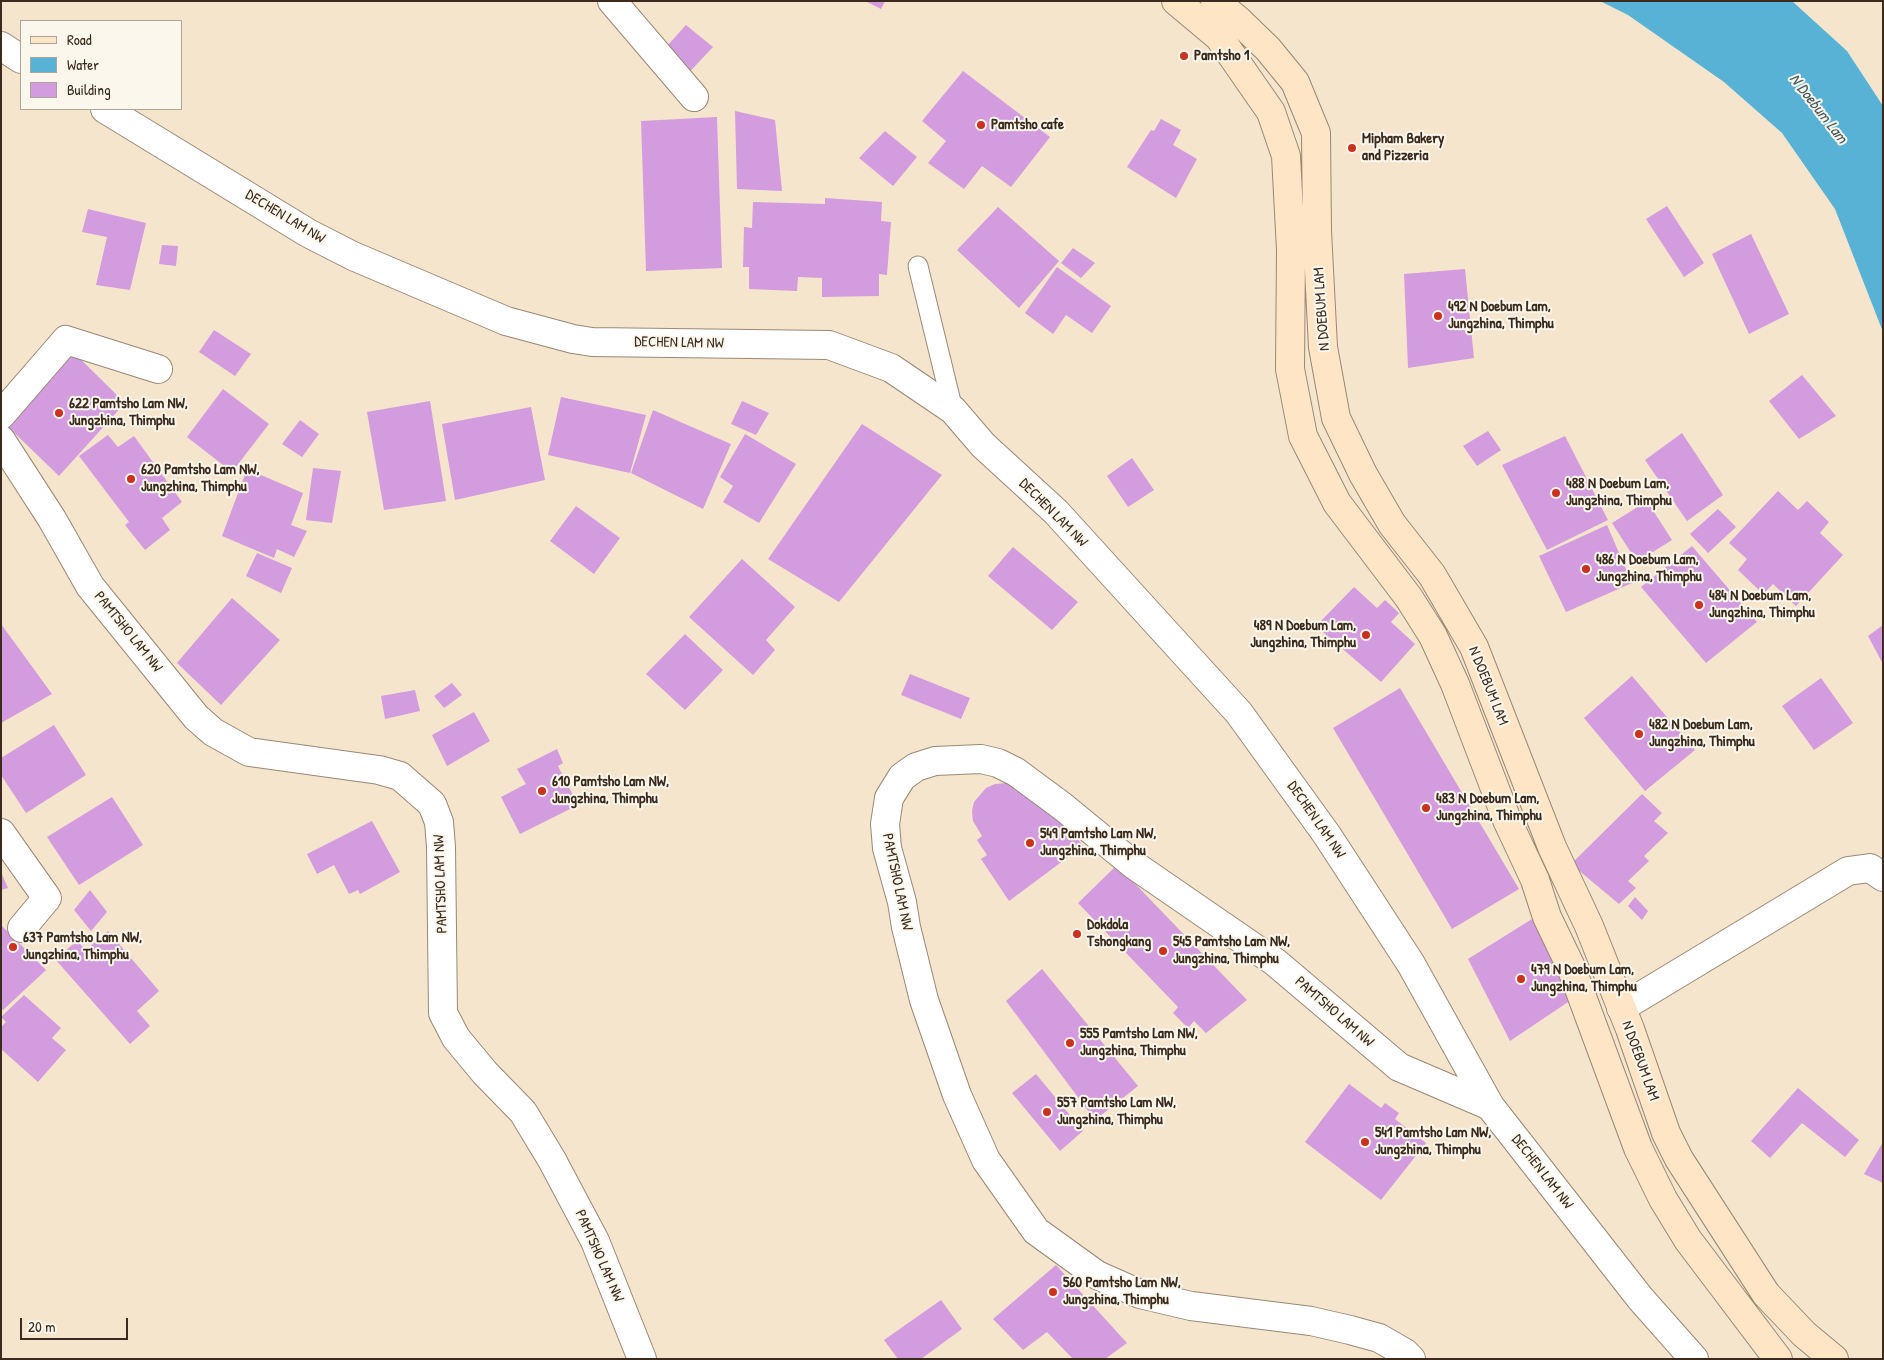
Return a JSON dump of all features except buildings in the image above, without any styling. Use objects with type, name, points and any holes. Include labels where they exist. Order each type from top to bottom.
[{"type":"main road","name":"N DOEBUM LAM","points":[[1176,1],[1219,37],[1271,112],[1286,156],[1292,250],[1290,369],[1303,436],[1337,503],[1409,598],[1433,636],[1456,684],[1507,820],[1535,880],[1547,917],[1571,967],[1638,1148],[1663,1199],[1688,1240],[1776,1358]]},
{"type":"main road","name":"N DOEBUM LAM","points":[[1215,1],[1268,49],[1295,82],[1316,133],[1317,231],[1323,347],[1336,418],[1363,474],[1392,524],[1432,575],[1474,647],[1552,847],[1590,926],[1630,1029],[1666,1133],[1679,1160],[1766,1294],[1804,1334],[1834,1359]]},
{"type":"street","points":[[612,1],[694,97]]},
{"type":"street","points":[[1,46],[20,58]]},
{"type":"street","name":"DECHEN LAM NW","points":[[107,110],[308,232],[352,256],[506,321],[557,335],[592,342],[829,345],[891,368],[953,410],[983,445],[1056,512],[1239,714],[1327,835],[1411,964],[1490,1106],[1640,1298],[1694,1359]]},
{"type":"street","points":[[1,415],[66,340],[158,369]]},
{"type":"street","name":"PAMTSHO LAM NW","points":[[1,440],[52,519],[90,586],[196,717],[213,732],[249,752],[379,770],[400,776],[432,804],[439,822],[441,847],[443,1013],[456,1038],[485,1073],[523,1112],[552,1160],[594,1241],[642,1359]]},
{"type":"street","name":"PAMTSHO LAM NW","points":[[1411,1359],[1405,1353],[1379,1338],[1350,1330],[1311,1321],[1191,1306],[1140,1294],[1097,1274],[1036,1231],[986,1160],[957,1095],[924,1000],[906,927],[902,902],[887,848],[885,824],[889,798],[902,778],[916,767],[935,760],[981,759],[998,762],[1062,806],[1134,865],[1276,962],[1399,1067],[1490,1106]]},
{"type":"street","points":[[1,833],[47,898],[22,928]]},
{"type":"street","points":[[1621,1008],[1848,871],[1870,868],[1883,877]]},
{"type":"lane","points":[[918,266],[953,410]]},
{"type":"water","name":"N Doebum Lam","points":[[1600,1],[1792,1],[1847,51],[1883,106],[1883,332],[1835,209],[1782,133],[1724,82],[1628,15]]},
{"type":"place","name":"Pamtsho 1","points":[[1184,56]]},
{"type":"place","name":"Pamtsho cafe","points":[[981,125]]},
{"type":"place","name":"Mipham Bakery and Pizzeria","points":[[1352,148]]},
{"type":"place","name":"492 N Doebum Lam, Jungzhina, Thimphu","points":[[1438,316]]},
{"type":"place","name":"622 Pamtsho Lam NW, Jungzhina, Thimphu","points":[[59,413]]},
{"type":"place","name":"620 Pamtsho Lam NW, Jungzhina, Thimphu","points":[[131,479]]},
{"type":"place","name":"488 N Doebum Lam, Jungzhina, Thimphu","points":[[1556,493]]},
{"type":"place","name":"486 N Doebum Lam, Jungzhina, Thimphu","points":[[1586,569]]},
{"type":"place","name":"484 N Doebum Lam, Jungzhina, Thimphu","points":[[1699,605]]},
{"type":"place","name":"489 N Doebum Lam, Jungzhina, Thimphu","points":[[1366,635]]},
{"type":"place","name":"482 N Doebum Lam, Jungzhina, Thimphu","points":[[1639,734]]},
{"type":"place","name":"610 Pamtsho Lam NW, Jungzhina, Thimphu","points":[[542,791]]},
{"type":"place","name":"483 N Doebum Lam, Jungzhina, Thimphu","points":[[1426,808]]},
{"type":"place","name":"549 Pamtsho Lam NW, Jungzhina, Thimphu","points":[[1030,843]]},
{"type":"place","name":"Dokdola Tshongkang","points":[[1077,934]]},
{"type":"place","name":"637 Pamtsho Lam NW, Jungzhina, Thimphu","points":[[13,947]]},
{"type":"place","name":"545 Pamtsho Lam NW, Jungzhina, Thimphu","points":[[1163,951]]},
{"type":"place","name":"479 N Doebum Lam, Jungzhina, Thimphu","points":[[1521,979]]},
{"type":"place","name":"555 Pamtsho Lam NW, Jungzhina, Thimphu","points":[[1070,1043]]},
{"type":"place","name":"557 Pamtsho Lam NW, Jungzhina, Thimphu","points":[[1047,1112]]},
{"type":"place","name":"541 Pamtsho Lam NW, Jungzhina, Thimphu","points":[[1365,1142]]},
{"type":"place","name":"560 Pamtsho Lam NW, Jungzhina, Thimphu","points":[[1053,1292]]}]
